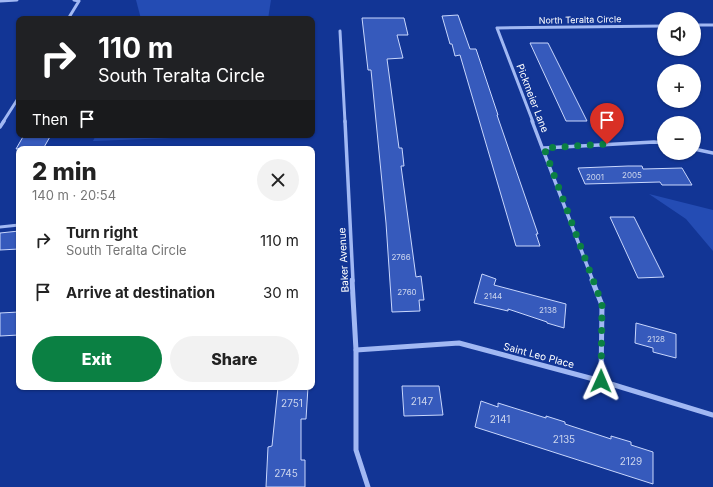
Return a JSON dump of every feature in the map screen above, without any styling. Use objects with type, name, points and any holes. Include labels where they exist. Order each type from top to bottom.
[{"type":"street","points":[[0,1],[17,0]]},
{"type":"street","points":[[70,16],[80,1],[74,0]]},
{"type":"street","points":[[701,25],[713,25]]},
{"type":"street","name":"North Teralta Circle","points":[[497,28],[657,26]]},
{"type":"street","name":"Pickmeier Lane","points":[[497,28],[544,148],[602,304],[601,381]]},
{"type":"street","name":"Baker Avenue","points":[[340,31],[356,350],[356,450],[368,487]]},
{"type":"street","points":[[0,127],[16,102]]},
{"type":"street","points":[[544,148],[657,142]]},
{"type":"street","points":[[701,150],[713,153]]},
{"type":"street","name":"Saint Leo Place","points":[[356,350],[459,343],[601,381],[713,415]]},
{"type":"lane","points":[[0,227],[16,226]]},
{"type":"shaded area","points":[[136,0],[271,0],[268,16],[140,16]]},
{"type":"shaded area","points":[[94,138],[172,138],[93,141]]},
{"type":"shaded area","points":[[649,194],[713,210],[713,251],[686,219]]},
{"type":"building","points":[[458,15],[470,49],[476,49],[538,234],[536,234],[540,246],[516,246],[460,55],[455,56],[442,16]]},
{"type":"building","points":[[362,18],[404,18],[408,35],[397,35],[403,58],[387,59],[399,148],[402,148],[404,166],[401,166],[416,277],[421,276],[424,300],[419,300],[420,311],[392,312],[386,223],[371,70],[368,70]]},
{"type":"building","points":[[530,43],[548,43],[587,121],[566,121]]},
{"type":"building","points":[[22,138],[49,138],[45,146],[18,146]]},
{"type":"building","points":[[642,166],[643,169],[682,168],[692,185],[662,185],[660,182],[585,184],[578,168]]},
{"type":"building","points":[[610,217],[634,217],[664,277],[638,278]]},
{"type":"building","points":[[16,231],[16,249],[0,250],[0,233]]},
{"type":"building","points":[[482,274],[496,279],[494,285],[566,304],[564,328],[508,309],[508,311],[474,303]]},
{"type":"building","points":[[16,312],[16,335],[0,336],[0,313]]},
{"type":"building","points":[[636,323],[676,334],[676,358],[653,352],[653,348],[635,343]]},
{"type":"building","points":[[402,386],[439,386],[443,415],[404,416]]},
{"type":"building","points":[[278,390],[308,390],[306,419],[301,419],[301,460],[305,460],[305,487],[266,487],[268,447],[272,446]]},
{"type":"building","points":[[481,401],[498,407],[498,403],[546,418],[546,416],[565,422],[565,424],[611,439],[611,436],[631,442],[631,445],[653,452],[653,484],[475,427]]},
{"type":"route","points":[[601,381],[602,304],[544,148],[607,144]]}]
